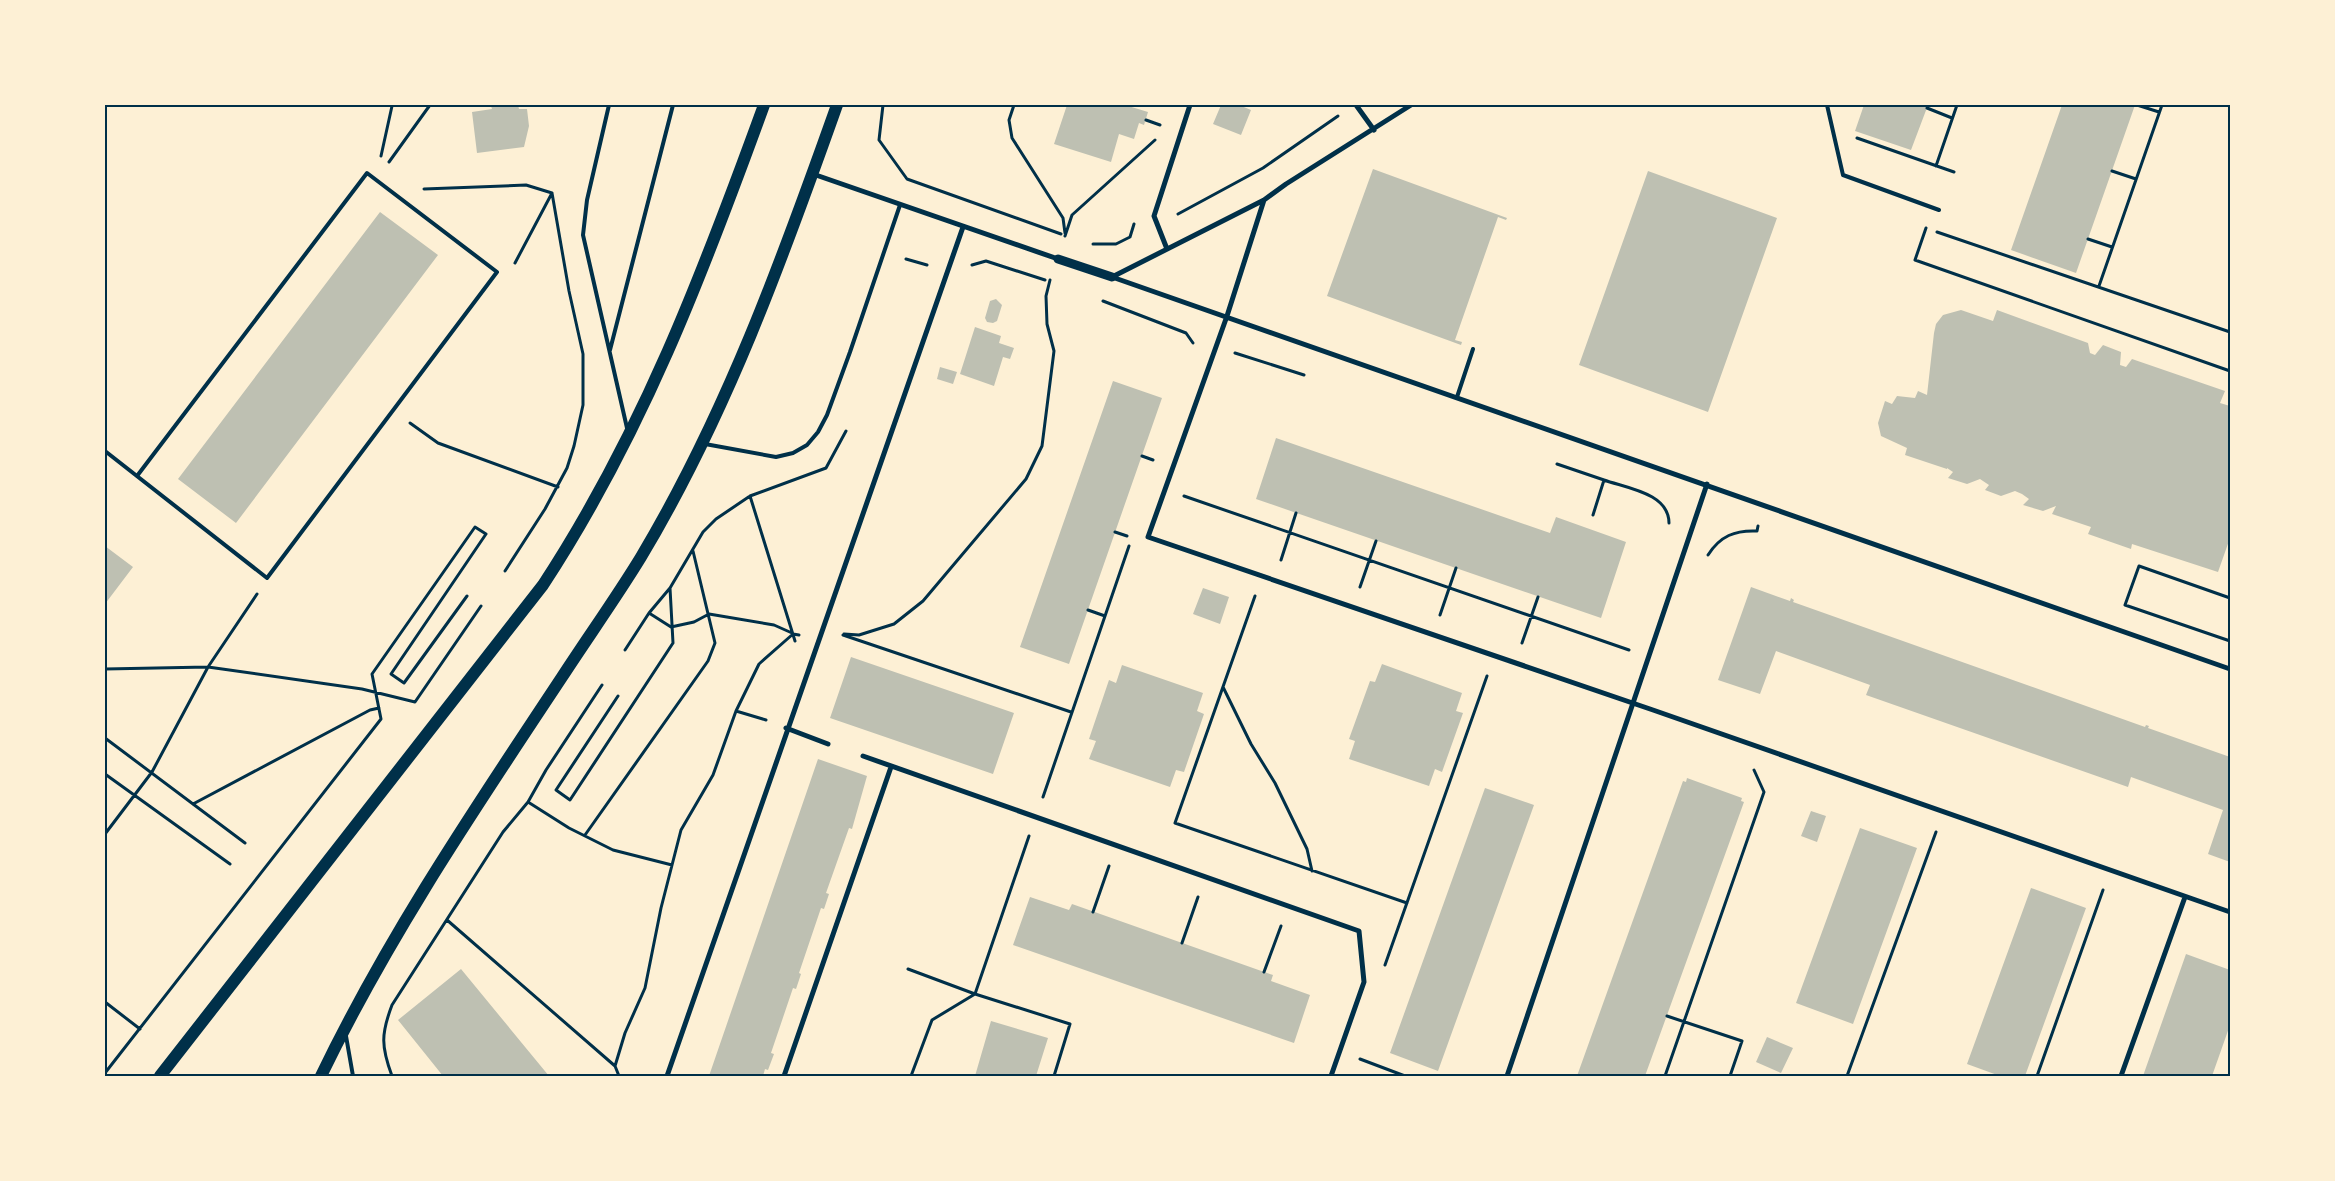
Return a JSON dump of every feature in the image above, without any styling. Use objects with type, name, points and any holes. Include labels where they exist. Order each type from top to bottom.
[{"type":"main road","points":[[160,1076],[543,584],[580,529],[629,436],[699,282],[764,105]]},
{"type":"main road","points":[[321,1076],[344,1028],[390,944],[434,871],[641,557],[702,444],[755,327],[837,105]]},
{"type":"street","points":[[1167,249],[1154,216],[1190,105]]},
{"type":"street","points":[[1356,105],[1374,130]]},
{"type":"street","points":[[1112,277],[1264,200],[1411,105]]},
{"type":"street","points":[[812,174],[1457,396],[2230,669]]},
{"type":"street","points":[[1264,200],[1227,316],[1148,537],[1634,703],[2230,912]]},
{"type":"street","points":[[666,1076],[786,728],[963,227]]},
{"type":"street","points":[[1507,1076],[1707,484]]},
{"type":"street","points":[[786,728],[828,744]]},
{"type":"street","points":[[863,756],[1359,931],[1364,982],[1331,1076]]},
{"type":"street","points":[[784,1076],[891,767]]},
{"type":"street","points":[[2121,1076],[2185,896]]},
{"type":"lane","points":[[609,105],[587,200],[583,235],[629,436]]},
{"type":"lane","points":[[609,352],[672,105]]},
{"type":"lane","points":[[1827,105],[1843,175],[1939,210]]},
{"type":"lane","points":[[105,451],[267,578],[497,272],[367,172],[137,476]]},
{"type":"lane","points":[[702,444],[776,457],[793,453],[806,446],[818,432],[827,415],[850,352],[900,205]]},
{"type":"lane","points":[[1457,396],[1474,349]]},
{"type":"lane","points":[[344,1028],[353,1076]]},
{"type":"path","points":[[376,179],[392,106],[394,105]]},
{"type":"path","points":[[376,179],[430,105]]},
{"type":"path","points":[[883,105],[879,140],[907,179],[1073,238]]},
{"type":"path","points":[[1014,105],[1009,120],[1012,138],[1063,218],[1065,236]]},
{"type":"path","points":[[1936,166],[1957,105]]},
{"type":"path","points":[[2137,105],[2159,112]]},
{"type":"path","points":[[2098,286],[2162,105]]},
{"type":"path","points":[[1926,108],[1952,118]]},
{"type":"path","points":[[1088,244],[1116,244],[1158,224],[1263,168],[1346,110]]},
{"type":"path","points":[[1146,120],[1166,126]]},
{"type":"path","points":[[1832,130],[1954,172]]},
{"type":"path","points":[[1065,236],[1072,215],[1156,139]]},
{"type":"path","points":[[2112,171],[2136,179]]},
{"type":"path","points":[[394,191],[526,185],[552,193]]},
{"type":"path","points":[[497,272],[511,270],[525,247],[534,224],[552,193]]},
{"type":"path","points":[[505,571],[558,487],[574,446],[583,405],[584,354],[569,291],[552,193]]},
{"type":"path","points":[[1130,237],[1136,218]]},
{"type":"path","points":[[2230,332],[1925,228],[1915,260],[2230,371]]},
{"type":"path","points":[[2088,239],[2112,247]]},
{"type":"path","points":[[968,271],[972,265],[986,261],[1057,284]]},
{"type":"path","points":[[1097,299],[1186,333],[1194,346]]},
{"type":"path","points":[[1228,356],[1234,353],[1242,354],[1304,375]]},
{"type":"path","points":[[392,411],[438,443],[558,487]]},
{"type":"path","points":[[625,650],[649,614],[670,588],[703,532],[716,518],[750,496],[826,468],[846,431]]},
{"type":"path","points":[[1142,456],[1158,462]]},
{"type":"path","points":[[1557,464],[1644,494]]},
{"type":"path","points":[[1593,515],[1604,480]]},
{"type":"path","points":[[1177,494],[1632,651]]},
{"type":"path","points":[[649,614],[671,627],[694,622],[709,614],[774,624],[792,634],[750,496]]},
{"type":"path","points":[[1705,563],[1716,544],[1726,535],[1741,530],[1757,531],[1766,505]]},
{"type":"path","points":[[1274,580],[1296,513]]},
{"type":"path","points":[[105,1073],[381,719],[372,674],[475,527],[486,534],[391,674],[404,683],[467,596]]},
{"type":"path","points":[[911,1076],[932,1020],[974,994],[1132,538],[1115,532]]},
{"type":"path","points":[[1354,607],[1376,540]]},
{"type":"path","points":[[585,835],[708,661],[715,643],[693,550]]},
{"type":"path","points":[[2230,598],[2139,566],[2125,606],[2230,641]]},
{"type":"path","points":[[1434,635],[1456,568]]},
{"type":"path","points":[[1262,576],[1174,823],[1407,903]]},
{"type":"path","points":[[105,834],[152,772],[208,667],[267,578]]},
{"type":"path","points":[[618,696],[556,790],[570,800],[673,643],[670,588]]},
{"type":"path","points":[[1515,663],[1538,597]]},
{"type":"path","points":[[105,669],[208,667],[377,692],[415,702],[481,606]]},
{"type":"path","points":[[1088,610],[1105,616]]},
{"type":"path","points":[[838,634],[1071,712]]},
{"type":"path","points":[[1384,966],[1488,672]]},
{"type":"path","points":[[392,1076],[385,1057],[383,1030],[392,1005],[503,832],[528,802],[546,770],[602,686]]},
{"type":"path","points":[[1223,686],[1251,744],[1275,783],[1307,849],[1312,871]]},
{"type":"path","points":[[193,804],[370,710],[379,708]]},
{"type":"path","points":[[736,711],[769,722]]},
{"type":"path","points":[[105,738],[245,842]]},
{"type":"path","points":[[1665,1076],[1764,792],[1758,775],[1752,768]]},
{"type":"path","points":[[105,774],[230,864]]},
{"type":"path","points":[[528,802],[569,828],[612,850],[672,865]]},
{"type":"path","points":[[1847,1076],[1943,812]]},
{"type":"path","points":[[1093,912],[1111,862]]},
{"type":"path","points":[[2037,1076],[2110,870]]},
{"type":"path","points":[[1182,943],[1200,893]]},
{"type":"path","points":[[447,920],[615,1066]]},
{"type":"path","points":[[1264,972],[1282,922]]},
{"type":"path","points":[[908,968],[974,994],[1070,1024],[1054,1076]]},
{"type":"path","points":[[105,1002],[140,1028]]},
{"type":"path","points":[[1667,1016],[1742,1041],[1731,1075],[1736,1076]]},
{"type":"path","points":[[1353,1056],[1405,1076]]},
{"type":"path","points":[[105,1066],[109,1068]]},
{"type":"building","points":[[518,105],[519,109],[527,109],[529,126],[524,147],[477,153],[472,112],[492,109],[491,106]]},
{"type":"building","points":[[1067,105],[1125,105],[1148,112],[1144,125],[1139,123],[1134,139],[1119,134],[1111,162],[1054,144]]},
{"type":"building","points":[[1221,105],[1239,105],[1251,110],[1241,135],[1213,124]]},
{"type":"building","points":[[1864,105],[1928,105],[1911,150],[1855,131]]},
{"type":"building","points":[[2062,105],[2135,105],[2076,273],[2011,250]]},
{"type":"building","points":[[1373,169],[1507,218],[1506,220],[1498,217],[1455,340],[1462,342],[1461,345],[1327,296]]},
{"type":"building","points":[[1648,171],[1777,218],[1708,412],[1579,365]]},
{"type":"building","points":[[380,212],[438,255],[236,523],[178,479]]},
{"type":"building","points":[[996,299],[1002,305],[997,321],[993,323],[987,322],[985,318],[990,301]]},
{"type":"building","points":[[1961,310],[1993,321],[1997,310],[2088,343],[2090,353],[2095,355],[2103,345],[2121,352],[2120,365],[2126,367],[2132,359],[2225,391],[2220,403],[2230,406],[2230,538],[2218,572],[2132,544],[2131,549],[2088,534],[2091,527],[2052,514],[2056,506],[2043,511],[2023,505],[2029,499],[2015,491],[2001,496],[1985,490],[1989,485],[1980,479],[1967,484],[1948,478],[1953,472],[1947,468],[1905,455],[1907,448],[1881,436],[1878,423],[1885,401],[1892,404],[1897,396],[1915,398],[1918,391],[1927,395],[1936,324],[1943,315]]},
{"type":"building","points":[[975,327],[1001,336],[999,343],[1014,348],[1010,359],[1003,357],[994,386],[960,374]]},
{"type":"building","points":[[940,367],[957,372],[953,384],[937,379]]},
{"type":"building","points":[[1113,381],[1162,398],[1069,664],[1020,647]]},
{"type":"building","points":[[1276,438],[1550,533],[1556,517],[1626,542],[1601,618],[1256,499]]},
{"type":"building","points":[[105,546],[133,567],[105,604]]},
{"type":"building","points":[[1751,587],[1790,601],[1791,598],[1794,600],[1793,602],[2145,727],[2146,725],[2149,726],[2148,728],[2230,757],[2230,862],[2208,854],[2223,810],[2131,777],[2128,787],[1866,695],[1870,685],[1776,651],[1760,694],[1718,680]]},
{"type":"building","points":[[1203,588],[1229,597],[1220,624],[1193,614]]},
{"type":"building","points":[[851,657],[1014,713],[993,774],[830,718]]},
{"type":"building","points":[[1382,664],[1462,693],[1456,711],[1463,713],[1442,772],[1435,769],[1429,786],[1349,759],[1355,741],[1349,739],[1370,681],[1375,682]]},
{"type":"building","points":[[1122,665],[1203,693],[1197,711],[1204,714],[1184,772],[1176,770],[1170,787],[1089,759],[1096,741],[1089,739],[1109,680],[1116,683]]},
{"type":"building","points":[[818,759],[867,776],[852,829],[849,828],[826,893],[829,894],[824,909],[821,908],[799,973],[801,974],[796,989],[793,988],[771,1053],[774,1054],[768,1070],[765,1069],[763,1076],[709,1076]]},
{"type":"building","points":[[1687,778],[1742,798],[1741,801],[1744,802],[1645,1076],[1577,1076],[1683,781],[1686,782]]},
{"type":"building","points":[[1485,788],[1534,805],[1438,1071],[1390,1053]]},
{"type":"building","points":[[1811,811],[1826,816],[1817,842],[1801,836]]},
{"type":"building","points":[[1860,828],[1917,848],[1853,1024],[1796,1003]]},
{"type":"building","points":[[2031,888],[2086,908],[2025,1076],[2000,1076],[1967,1064]]},
{"type":"building","points":[[1030,897],[1069,910],[1072,904],[1273,975],[1271,981],[1310,995],[1294,1043],[1013,945]]},
{"type":"building","points":[[2186,954],[2230,970],[2230,1025],[2212,1076],[2143,1076]]},
{"type":"building","points":[[461,969],[549,1076],[443,1076],[398,1020]]},
{"type":"building","points":[[991,1021],[1048,1038],[1036,1076],[975,1076]]},
{"type":"building","points":[[1767,1037],[1793,1048],[1781,1073],[1756,1062]]}]
